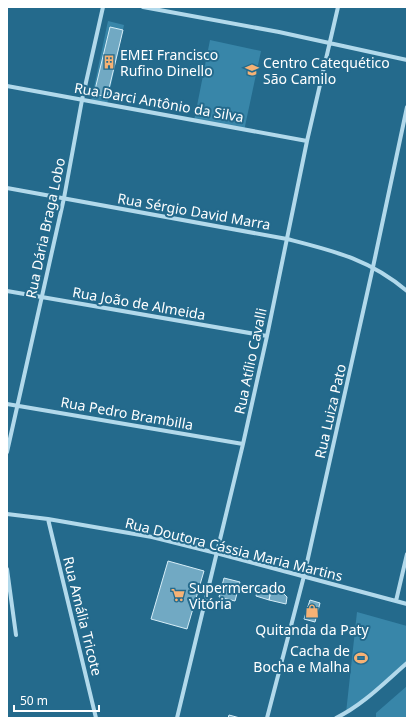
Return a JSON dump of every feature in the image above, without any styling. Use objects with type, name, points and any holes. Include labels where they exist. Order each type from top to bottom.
[{"type":"street","name":"Rua Dária Braga Lobo","points":[[7,452],[64,198],[82,100],[103,7]]},
{"type":"street","points":[[143,7],[330,42],[407,60]]},
{"type":"street","name":"Rua Atílio Cavalli","points":[[177,718],[243,444],[307,141],[338,7]]},
{"type":"street","name":"Rua Darci Antônio da Silva","points":[[7,86],[307,141]]},
{"type":"street","name":"Rua Luiza Pato","points":[[267,718],[304,576],[407,107]]},
{"type":"street","name":"Rua Sérgio David Marra","points":[[7,188],[287,239],[354,258],[373,267],[397,282],[407,291]]},
{"type":"street","name":"Rua João de Almeida","points":[[7,291],[267,336]]},
{"type":"street","name":"Rua Pedro Brambilla","points":[[7,404],[243,444]]},
{"type":"street","name":"Rua Doutora Cássia Maria Martins","points":[[7,514],[48,519],[152,538],[216,553],[407,604]]},
{"type":"street","name":"Rua Amália Tricote","points":[[48,519],[96,718]]},
{"type":"street","points":[[396,601],[407,554]]},
{"type":"street","points":[[7,569],[16,635]]},
{"type":"street","points":[[336,718],[363,701],[407,663]]},
{"type":"shaded area","name":"EMEI Francisco Rufino Dinello","points":[[108,21],[124,25],[107,104],[91,101]]},
{"type":"shaded area","points":[[210,40],[261,51],[244,131],[194,121]]},
{"type":"shaded area","points":[[357,612],[407,626],[407,661],[346,713]]},
{"type":"shaded area","points":[[407,686],[407,718],[376,718],[376,713]]},
{"type":"building","name":"EMEI Francisco Rufino Dinello","points":[[110,27],[123,30],[107,97],[94,94]]},
{"type":"building","points":[[187,537],[198,539],[196,547],[185,545]]},
{"type":"building","name":"Supermercado Vitória","points":[[168,561],[204,571],[187,629],[151,619]]},
{"type":"building","points":[[224,578],[240,582],[235,601],[219,597]]},
{"type":"building","points":[[258,587],[271,590],[269,600],[256,596]]},
{"type":"building","points":[[271,590],[284,594],[287,597],[286,604],[269,600]]},
{"type":"building","name":"Quitanda da Paty","points":[[310,600],[320,603],[315,622],[304,619]]},
{"type":"building","points":[[229,715],[240,718],[228,718]]},
{"type":"place","name":"EMEI Francisco Rufino Dinello","points":[[109,62]]},
{"type":"place","name":"Centro Catequético São Camilo","points":[[252,70]]},
{"type":"place","name":"Supermercado Vitória","points":[[178,595]]},
{"type":"place","name":"Quitanda da Paty","points":[[312,611]]},
{"type":"place","name":"Cacha de Bocha e Malha","points":[[361,658]]}]
